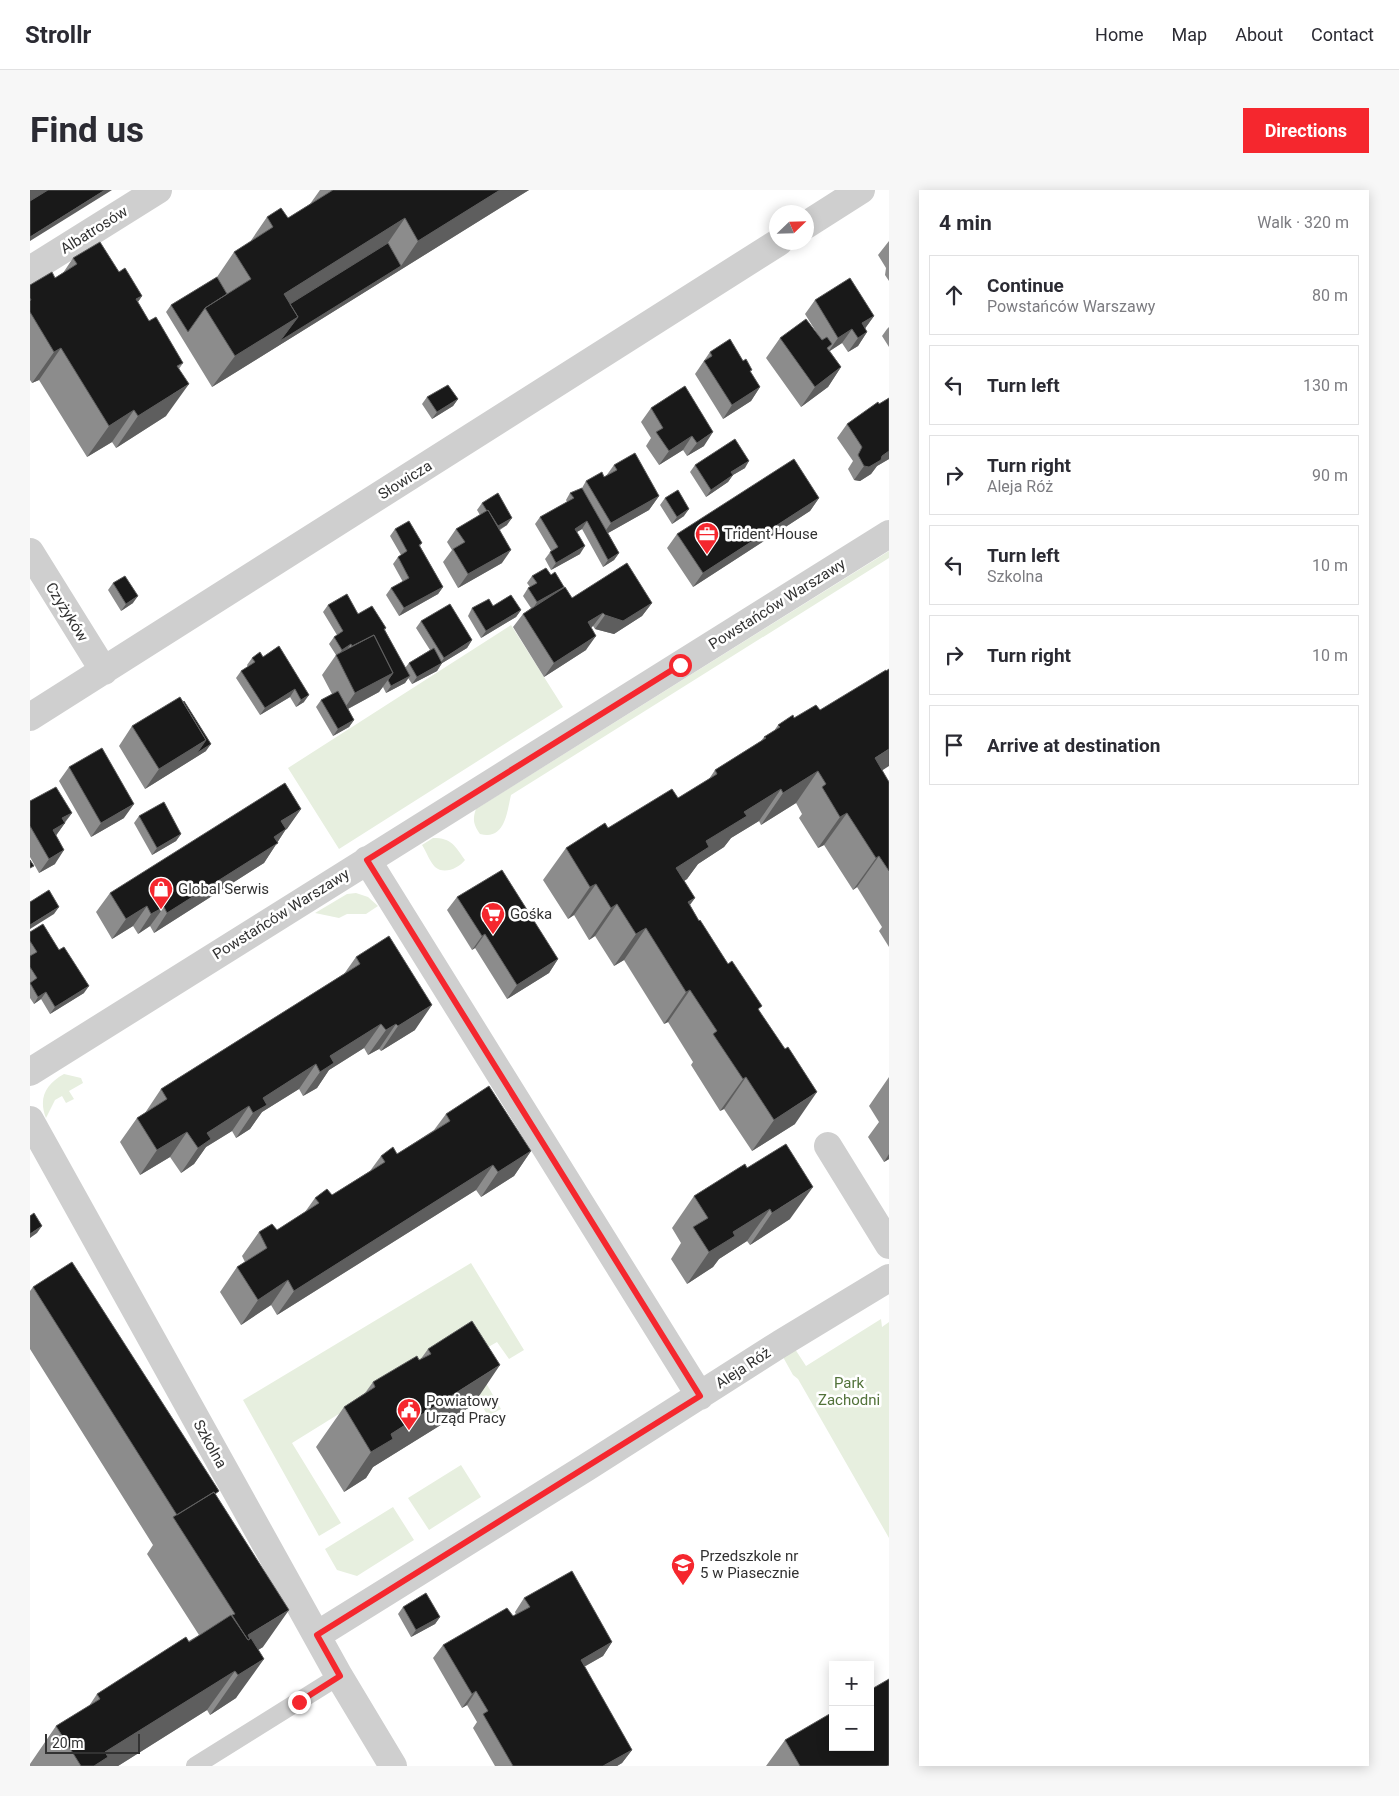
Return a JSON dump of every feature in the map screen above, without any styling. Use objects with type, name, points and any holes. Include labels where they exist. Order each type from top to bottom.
[{"type":"street","name":"Albatrosów","points":[[30,270],[158,190]]},
{"type":"street","points":[[814,220],[861,190]]},
{"type":"street","name":"Słowicza","points":[[30,717],[769,248]]},
{"type":"street","name":"Powstańców Warszawy","points":[[30,1072],[889,534]]},
{"type":"street","name":"Czyżyków","points":[[30,552],[104,671]]},
{"type":"street","points":[[367,860],[700,1396]]},
{"type":"street","name":"Szkolna","points":[[30,1120],[340,1676],[393,1766]]},
{"type":"street","points":[[828,1146],[889,1245]]},
{"type":"street","name":"Aleja Róż","points":[[317,1635],[780,1344],[889,1278]]},
{"type":"lane","points":[[195,1766],[340,1676]]},
{"type":"green space","points":[[889,551],[889,558],[511,795],[506,817],[500,829],[488,835],[480,834],[474,822],[476,809]]},
{"type":"green space","points":[[511,625],[563,707],[339,849],[288,768]]},
{"type":"green space","points":[[433,838],[449,841],[465,860],[451,870],[435,867],[422,845]]},
{"type":"green space","points":[[356,893],[368,897],[378,906],[366,914],[347,914],[339,918],[315,913],[347,894]]},
{"type":"green space","points":[[64,1074],[81,1078],[83,1083],[69,1091],[74,1099],[66,1103],[62,1096],[55,1100],[46,1118],[43,1104],[45,1092],[52,1082]]},
{"type":"green space","points":[[471,1263],[524,1350],[509,1359],[497,1342],[471,1357],[501,1409],[488,1416],[447,1347],[292,1443],[341,1523],[319,1536],[243,1400]]},
{"type":"green space","name":"Park Zachodni","points":[[881,1319],[882,1327],[889,1322],[889,1538],[798,1379],[793,1375],[783,1357],[795,1349],[806,1366]]},
{"type":"green space","points":[[461,1465],[481,1497],[429,1530],[408,1498]]},
{"type":"green space","points":[[393,1507],[414,1540],[357,1576],[337,1570],[325,1549]]},
{"type":"building","points":[[48,190],[105,190],[30,237],[30,201]]},
{"type":"building","points":[[333,190],[500,190],[418,241],[405,218],[284,294],[298,317],[235,356],[205,308],[251,279],[234,252],[273,227],[267,217],[281,208],[288,218]]},
{"type":"building","points":[[100,242],[119,272],[125,268],[142,296],[136,299],[149,321],[156,317],[183,363],[177,366],[189,384],[138,416],[134,410],[109,426],[61,348],[54,352],[30,312],[30,285],[52,272],[55,278],[77,264],[73,258]]},
{"type":"building","points":[[388,243],[401,266],[280,341],[298,317],[290,304]]},
{"type":"building","points":[[217,277],[227,294],[205,308],[188,332],[171,305]]},
{"type":"building","points":[[850,278],[874,316],[862,323],[867,332],[858,338],[852,329],[838,338],[815,300]]},
{"type":"building","points":[[806,319],[822,340],[827,337],[832,344],[827,348],[841,367],[815,387],[780,338]]},
{"type":"building","points":[[730,339],[743,361],[746,359],[752,370],[750,371],[760,387],[732,405],[704,361],[712,356],[710,352]]},
{"type":"building","points":[[448,385],[458,399],[437,412],[427,397]]},
{"type":"building","points":[[685,386],[713,432],[697,443],[692,436],[669,451],[656,432],[663,428],[651,408]]},
{"type":"building","points":[[889,398],[889,451],[882,456],[881,460],[869,467],[864,466],[858,455],[862,447],[847,424],[878,402],[879,404]]},
{"type":"building","points":[[735,439],[749,461],[731,472],[733,475],[711,490],[695,465]]},
{"type":"building","points":[[635,453],[659,496],[611,523],[586,481],[602,472],[604,477],[617,470],[614,465]]},
{"type":"building","points":[[794,459],[819,498],[703,573],[677,534]]},
{"type":"building","points":[[582,488],[619,553],[608,560],[587,521],[575,529],[585,546],[556,563],[550,552],[558,547],[540,517],[574,498],[570,493]]},
{"type":"building","points":[[678,490],[689,509],[677,517],[665,498]]},
{"type":"building","points":[[498,493],[512,518],[498,526],[482,503]]},
{"type":"building","points":[[488,510],[511,550],[468,574],[453,549],[465,542],[456,529]]},
{"type":"building","points":[[409,521],[422,543],[419,545],[443,587],[404,608],[391,588],[409,578],[398,557],[407,551],[395,529]]},
{"type":"building","points":[[627,563],[652,603],[623,621],[603,613],[588,622],[596,636],[554,663],[523,614],[565,587],[572,598]]},
{"type":"building","points":[[546,568],[551,575],[555,572],[564,587],[537,602],[528,588],[537,583],[532,576]]},
{"type":"building","points":[[125,576],[138,596],[126,604],[113,583]]},
{"type":"building","points":[[347,594],[358,614],[372,606],[386,628],[384,629],[410,676],[391,686],[388,680],[393,673],[374,635],[352,646],[351,644],[342,650],[334,637],[343,631],[328,605]]},
{"type":"building","points":[[511,595],[521,610],[486,631],[472,608],[489,599],[493,606]]},
{"type":"building","points":[[450,604],[472,640],[444,658],[421,621]]},
{"type":"building","points":[[374,635],[393,673],[355,693],[336,655]]},
{"type":"building","points":[[279,646],[309,695],[301,700],[295,689],[265,708],[241,671],[255,662],[252,658],[260,652],[263,657]]},
{"type":"building","points":[[434,648],[442,663],[417,677],[409,663]]},
{"type":"building","points":[[889,669],[889,749],[875,758],[889,782],[889,871],[879,856],[876,858],[847,813],[840,817],[822,787],[826,784],[818,771],[783,793],[781,789],[744,812],[747,816],[706,841],[709,847],[676,868],[695,898],[688,902],[699,921],[728,964],[732,961],[762,1006],[758,1009],[785,1049],[788,1047],[817,1092],[774,1120],[746,1077],[743,1079],[713,1034],[717,1031],[690,990],[686,992],[646,928],[636,934],[617,904],[611,908],[596,884],[590,887],[566,848],[605,823],[608,828],[672,789],[678,798],[717,774],[715,770],[766,738],[764,737],[780,727],[778,725],[793,715],[794,718],[816,705],[820,710]]},
{"type":"building","points":[[338,691],[354,720],[338,729],[321,700]]},
{"type":"building","points":[[180,697],[206,740],[159,769],[132,726]]},
{"type":"building","points":[[184,701],[211,744],[197,753],[206,740]]},
{"type":"building","points":[[102,748],[134,804],[101,823],[69,767]]},
{"type":"building","points":[[285,783],[301,809],[281,821],[286,829],[274,837],[278,843],[167,913],[164,907],[151,914],[147,906],[126,919],[110,893]]},
{"type":"building","points":[[56,787],[72,813],[62,818],[65,823],[53,830],[64,850],[49,859],[30,826],[30,801]]},
{"type":"building","points":[[164,802],[181,834],[157,848],[139,816]]},
{"type":"building","points":[[30,860],[34,866],[30,868]]},
{"type":"building","name":"Gośka","points":[[502,870],[558,959],[517,985],[485,934],[482,936],[457,897]]},
{"type":"building","points":[[49,890],[59,907],[30,925],[30,902]]},
{"type":"building","points":[[43,924],[59,950],[64,947],[89,986],[55,1007],[46,992],[38,997],[30,983],[37,978],[30,967],[30,956],[37,952],[30,941],[30,932]]},
{"type":"building","points":[[389,936],[432,1005],[398,1026],[396,1024],[386,1030],[381,1024],[330,1056],[334,1063],[320,1072],[316,1064],[263,1098],[267,1105],[253,1113],[249,1106],[207,1133],[211,1139],[198,1148],[187,1132],[157,1150],[137,1118],[167,1099],[161,1089],[360,964],[356,957]]},
{"type":"building","points":[[489,1086],[531,1151],[498,1172],[493,1165],[294,1291],[288,1280],[258,1300],[237,1267],[267,1248],[259,1232],[272,1224],[277,1230],[319,1203],[315,1198],[327,1189],[332,1195],[385,1162],[381,1156],[393,1147],[397,1154],[450,1121],[446,1114]]},
{"type":"building","points":[[786,1144],[813,1187],[772,1213],[770,1209],[733,1232],[735,1236],[709,1252],[693,1227],[708,1218],[694,1196],[745,1164],[747,1168]]},
{"type":"building","points":[[34,1213],[42,1226],[30,1234],[30,1216]]},
{"type":"building","points":[[72,1262],[219,1491],[215,1494],[214,1492],[177,1515],[33,1287]]},
{"type":"building","points":[[472,1321],[500,1365],[391,1434],[393,1439],[371,1452],[344,1407],[375,1387],[373,1382],[417,1356],[419,1360],[431,1354],[428,1349]]},
{"type":"building","points":[[214,1492],[289,1610],[248,1635],[250,1639],[248,1640],[232,1615],[235,1614],[173,1517]]},
{"type":"building","points":[[572,1571],[612,1642],[581,1660],[632,1750],[603,1766],[513,1766],[483,1714],[488,1711],[476,1691],[472,1694],[443,1645],[507,1608],[513,1616],[530,1607],[524,1598]]},
{"type":"building","points":[[426,1593],[440,1617],[416,1630],[403,1607]]},
{"type":"building","points":[[231,1615],[248,1640],[251,1638],[264,1659],[238,1675],[235,1671],[105,1752],[108,1757],[94,1766],[81,1766],[56,1726],[100,1699],[97,1694],[186,1637],[189,1642]]},
{"type":"building","points":[[889,1679],[889,1765],[800,1766],[785,1740],[829,1714],[829,1751],[874,1751],[874,1688]]},
{"type":"place","name":"Trident House","points":[[707,555]]},
{"type":"place","name":"Global Serwis","points":[[161,910]]},
{"type":"place","name":"Gośka","points":[[493,935]]},
{"type":"place","name":"Powiatowy Urząd Pracy","points":[[409,1431]]},
{"type":"place","name":"Przedszkole nr 5 w Piasecznie","points":[[683,1586]]},
{"type":"route","points":[[299,1702],[340,1676],[317,1635],[356,1613],[700,1396],[367,860],[680,665]]}]
